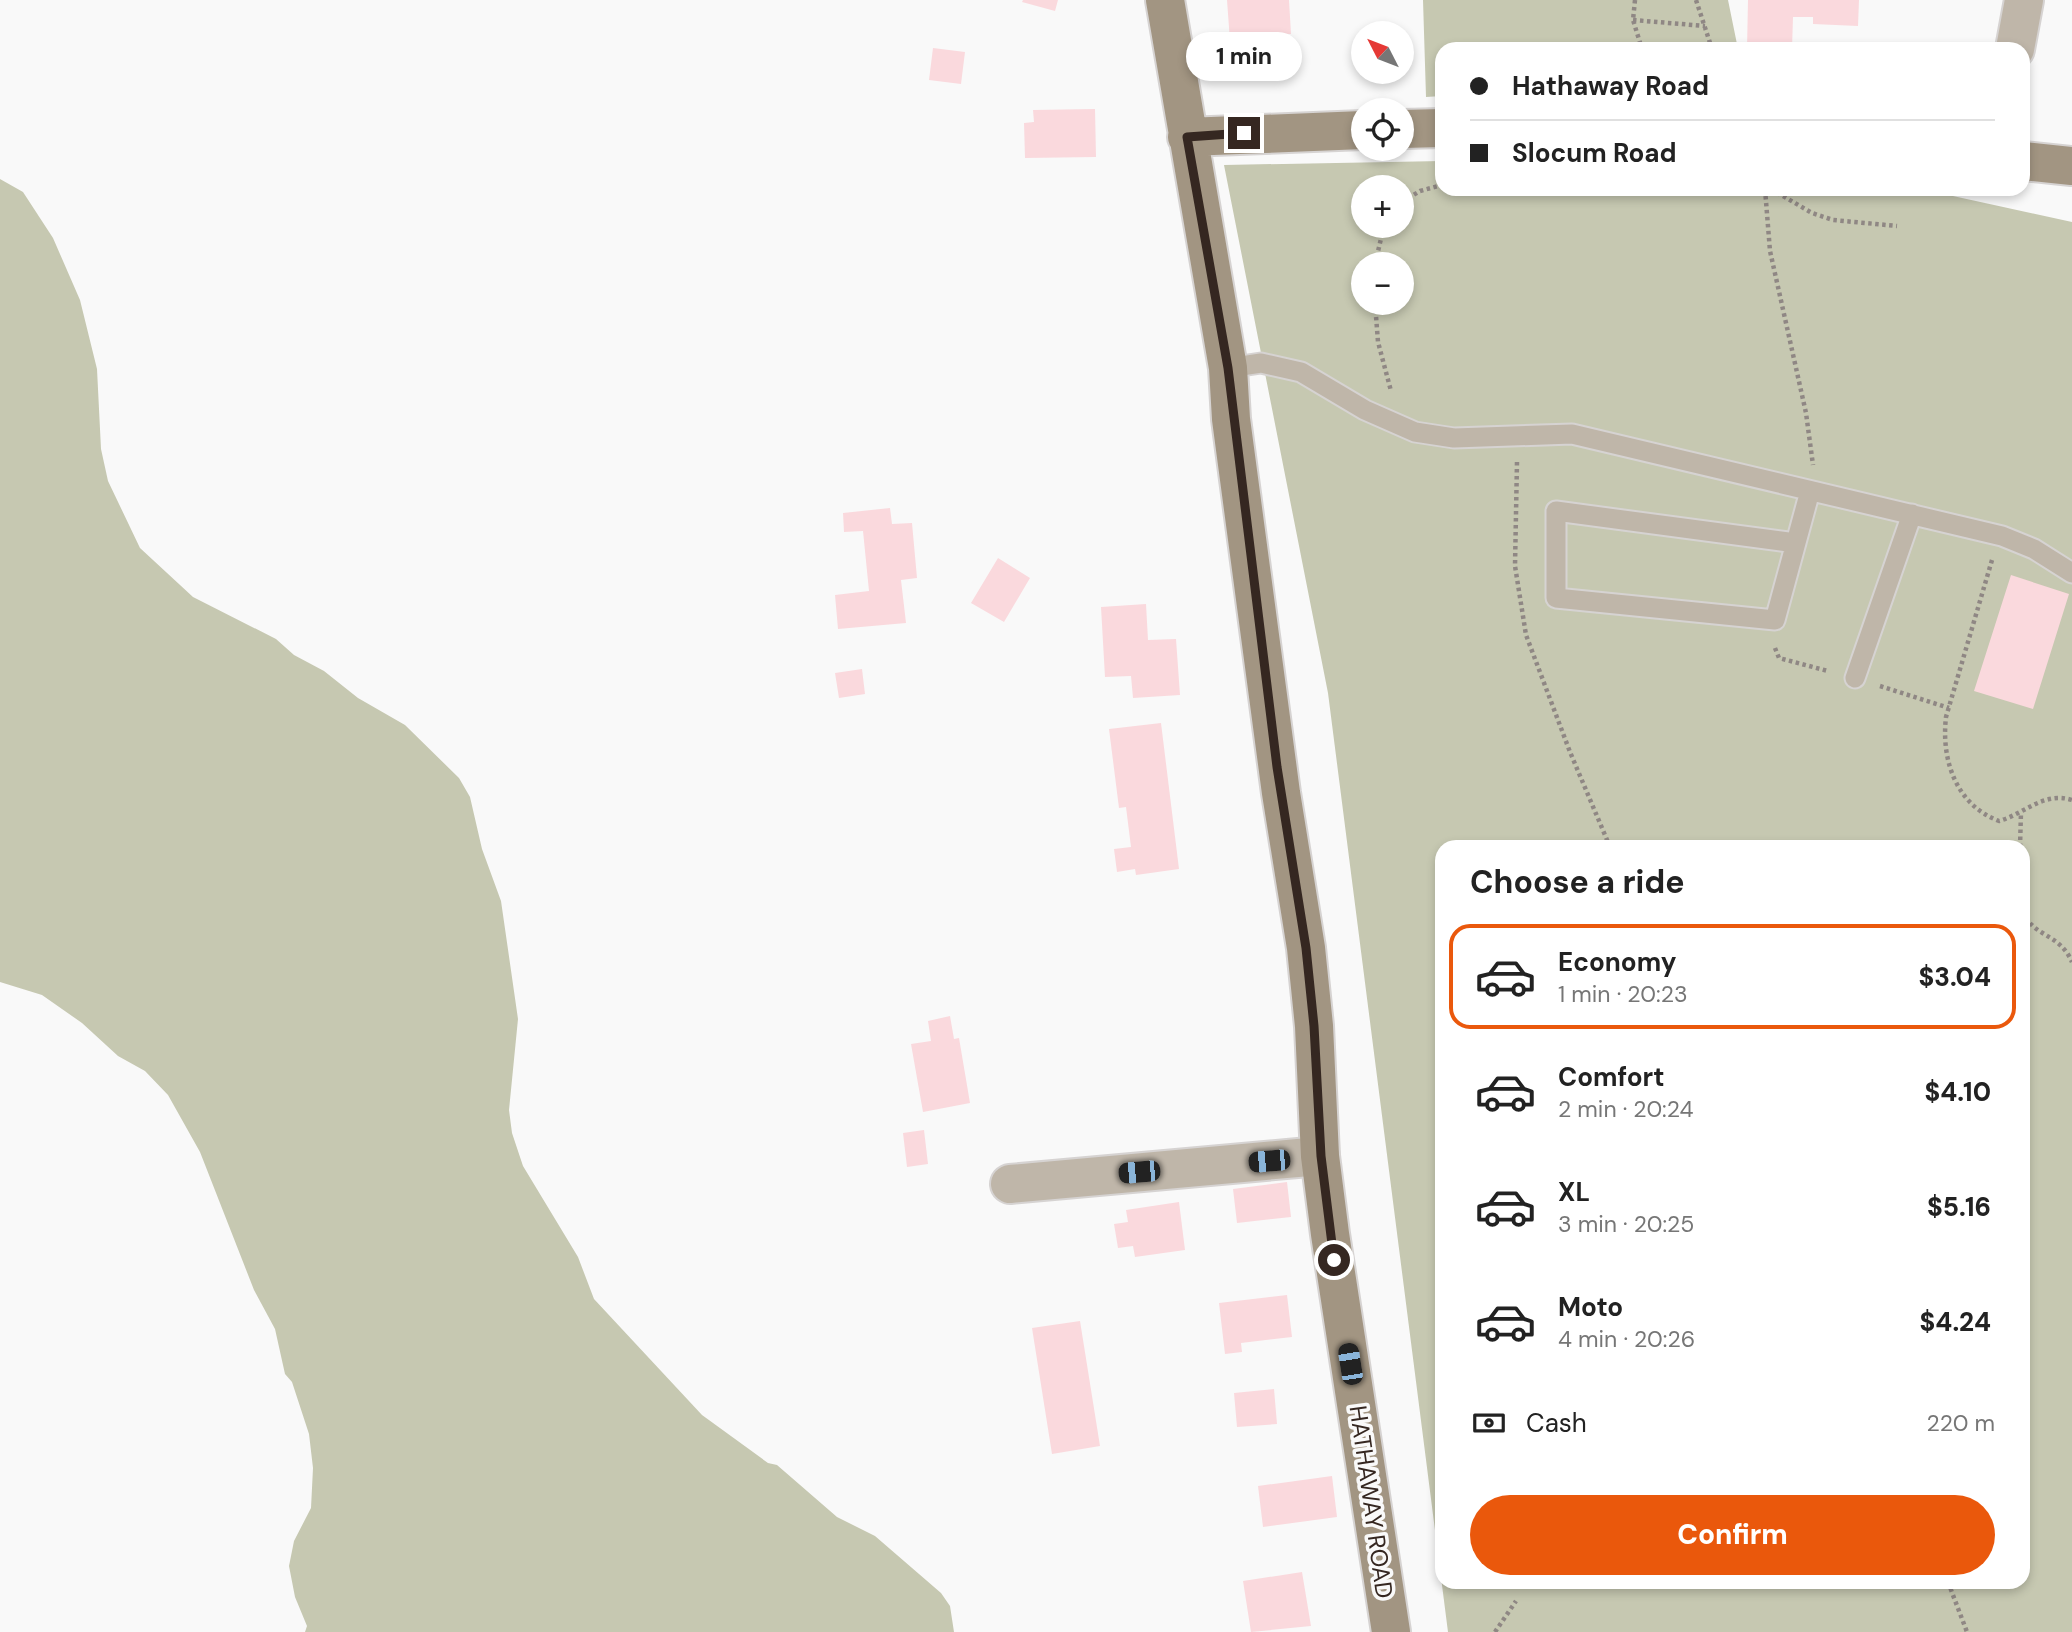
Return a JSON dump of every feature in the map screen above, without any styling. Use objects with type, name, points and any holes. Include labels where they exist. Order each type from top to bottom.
[{"type":"main road","name":"HATHAWAY ROAD","points":[[1165,0],[1228,368],[1277,767],[1307,961],[1314,1026],[1321,1156],[1391,1632]]},
{"type":"main road","points":[[1414,129],[1435,128]]},
{"type":"main road","points":[[1187,137],[1351,130]]},
{"type":"main road","points":[[2030,162],[2072,166]]},
{"type":"street","points":[[2016,42],[2024,0]]},
{"type":"street","points":[[1010,1184],[1321,1156]]},
{"type":"lane","points":[[1228,368],[1261,363],[1301,372],[1365,410],[1401,426],[1454,438],[1572,434],[1999,535],[2034,549],[2072,573]]},
{"type":"lane","points":[[1796,542],[1556,511],[1556,598],[1775,620],[1810,491]]},
{"type":"lane","points":[[1855,678],[1912,514]]},
{"type":"path","points":[[1635,0],[1633,20],[1640,42]]},
{"type":"path","points":[[1696,0],[1710,42]]},
{"type":"path","points":[[1633,20],[1705,26]]},
{"type":"path","points":[[1414,194],[1435,187]]},
{"type":"path","points":[[1766,196],[1770,251],[1814,455],[1810,491]]},
{"type":"path","points":[[1783,196],[1812,213],[1833,220],[1897,226]]},
{"type":"path","points":[[1376,315],[1378,342],[1401,426]]},
{"type":"path","points":[[1518,437],[1515,566],[1526,635],[1570,752],[1607,840]]},
{"type":"path","points":[[1999,535],[1946,717],[1944,734],[1949,768],[1962,794],[1976,810],[1999,821],[2055,798],[2072,800]]},
{"type":"path","points":[[2020,840],[2021,812]]},
{"type":"path","points":[[2030,922],[2033,927],[2060,943],[2072,962]]},
{"type":"path","points":[[1951,1589],[1967,1632]]},
{"type":"path","points":[[1495,1632],[1516,1601]]},
{"type":"green space","points":[[1423,0],[1728,0],[1737,42],[1435,42],[1435,96],[1426,97]]},
{"type":"green space","points":[[1435,161],[1435,196],[1953,196],[2072,222],[2072,1632],[1448,1632],[1443,1589],[2030,1589],[2030,840],[1435,840],[1435,1530],[1328,693],[1224,165]]},
{"type":"green space","points":[[0,179],[23,192],[53,238],[80,300],[97,369],[101,449],[108,481],[140,548],[193,597],[276,639],[294,655],[324,671],[358,698],[405,725],[459,778],[470,797],[482,849],[501,901],[518,1019],[509,1110],[512,1133],[523,1166],[578,1257],[594,1299],[702,1415],[768,1463],[777,1465],[837,1517],[875,1536],[941,1593],[950,1606],[954,1632],[305,1632],[307,1626],[295,1597],[289,1566],[294,1541],[311,1508],[313,1468],[309,1434],[292,1382],[285,1374],[275,1329],[254,1290],[200,1152],[168,1095],[145,1071],[118,1056],[82,1023],[42,995],[0,982]]},
{"type":"building","points":[[1058,0],[1055,11],[1022,2]]},
{"type":"building","points":[[1227,0],[1289,0],[1291,34],[1282,34],[1283,51],[1231,55]]},
{"type":"building","points":[[1748,0],[1859,0],[1858,26],[1813,24],[1813,17],[1793,17],[1792,42],[1747,42]]},
{"type":"building","points":[[933,48],[965,52],[961,84],[929,80]]},
{"type":"building","points":[[1095,109],[1096,157],[1025,158],[1024,123],[1034,122],[1033,110]]},
{"type":"building","points":[[890,508],[892,524],[912,523],[917,578],[901,580],[906,623],[838,629],[835,595],[869,591],[863,531],[844,532],[843,513]]},
{"type":"building","points":[[998,558],[1030,578],[1004,622],[971,603]]},
{"type":"building","points":[[2011,575],[2069,594],[2033,709],[1974,691]]},
{"type":"building","points":[[1146,604],[1148,640],[1176,639],[1180,695],[1133,698],[1131,676],[1105,677],[1101,607]]},
{"type":"building","points":[[862,669],[865,694],[839,698],[835,673]]},
{"type":"building","points":[[1161,723],[1179,869],[1136,875],[1135,869],[1117,872],[1114,849],[1131,847],[1126,807],[1119,808],[1109,729]]},
{"type":"building","points":[[950,1016],[954,1039],[959,1038],[970,1103],[923,1112],[911,1044],[931,1041],[928,1021]]},
{"type":"building","points":[[924,1130],[928,1164],[907,1167],[903,1133]]},
{"type":"building","points":[[1287,1182],[1291,1217],[1237,1223],[1233,1189]]},
{"type":"building","points":[[1179,1202],[1185,1250],[1135,1257],[1133,1246],[1118,1248],[1114,1224],[1128,1222],[1126,1210]]},
{"type":"building","points":[[1287,1295],[1292,1337],[1241,1343],[1242,1352],[1225,1354],[1219,1303]]},
{"type":"building","points":[[1080,1321],[1100,1446],[1052,1454],[1032,1328]]},
{"type":"building","points":[[1274,1389],[1277,1424],[1237,1427],[1234,1393]]},
{"type":"building","points":[[1332,1476],[1337,1517],[1263,1527],[1258,1486]]},
{"type":"building","points":[[1302,1572],[1311,1626],[1251,1632],[1243,1581]]},
{"type":"route","points":[[1244,133],[1187,137],[1228,368],[1231,419],[1277,767],[1306,948],[1314,1026],[1321,1156],[1334,1260]]}]
